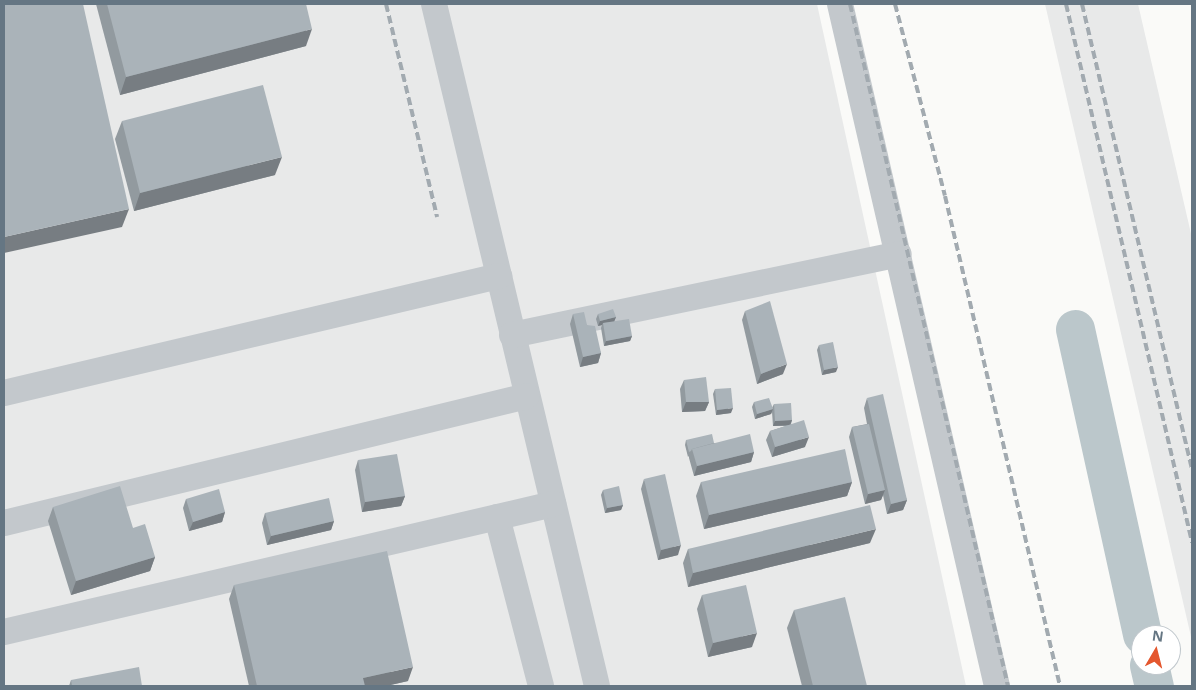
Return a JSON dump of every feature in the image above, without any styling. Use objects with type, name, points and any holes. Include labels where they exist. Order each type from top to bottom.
[{"type":"lane","points":[[434,4],[597,686]]},
{"type":"lane","points":[[840,4],[998,686]]},
{"type":"lane","points":[[512,335],[899,254]]},
{"type":"lane","points":[[4,393],[499,276]]},
{"type":"lane","points":[[4,523],[527,396]]},
{"type":"lane","points":[[4,632],[553,504]]},
{"type":"lane","points":[[496,517],[541,686]]},
{"type":"shaded area","points":[[4,4],[817,4],[966,686],[4,686]]},
{"type":"shaded area","points":[[1045,4],[1138,4],[1192,238],[1192,641]]},
{"type":"building","points":[[4,4],[83,4],[129,209],[4,237]]},
{"type":"building","points":[[107,4],[306,4],[312,29],[126,77]]},
{"type":"building","points":[[263,85],[282,157],[140,193],[122,121]]},
{"type":"building","points":[[770,301],[787,364],[761,374],[745,311]]},
{"type":"building","points":[[613,309],[616,317],[600,321],[598,314]]},
{"type":"building","points":[[584,312],[587,325],[595,326],[601,353],[583,357],[573,314]]},
{"type":"building","points":[[629,319],[632,336],[606,341],[603,323]]},
{"type":"building","points":[[833,342],[838,367],[824,370],[819,345]]},
{"type":"building","points":[[706,377],[709,402],[686,402],[684,380]]},
{"type":"building","points":[[731,388],[733,408],[717,410],[715,389]]},
{"type":"building","points":[[883,394],[907,500],[891,504],[867,398]]},
{"type":"building","points":[[769,398],[773,409],[757,414],[754,402]]},
{"type":"building","points":[[791,403],[792,420],[775,421],[774,404]]},
{"type":"building","points":[[804,420],[809,437],[775,447],[770,431]]},
{"type":"building","points":[[869,424],[885,490],[868,494],[852,427]]},
{"type":"building","points":[[712,434],[714,443],[692,449],[689,452],[686,440]]},
{"type":"building","points":[[750,434],[754,452],[697,466],[692,449]]},
{"type":"building","points":[[845,449],[852,482],[709,515],[701,482]]},
{"type":"building","points":[[397,454],[405,496],[365,502],[358,460]]},
{"type":"building","points":[[665,474],[681,545],[661,550],[644,479]]},
{"type":"building","points":[[120,486],[133,528],[145,524],[155,557],[76,581],[53,507]]},
{"type":"building","points":[[619,486],[623,505],[607,508],[603,490]]},
{"type":"building","points":[[219,489],[225,512],[193,522],[186,499]]},
{"type":"building","points":[[329,498],[334,521],[271,536],[265,513]]},
{"type":"building","points":[[870,505],[876,529],[693,573],[688,549]]},
{"type":"building","points":[[387,551],[413,667],[363,678],[365,686],[257,686],[234,585]]},
{"type":"building","points":[[746,585],[757,633],[713,643],[702,595]]},
{"type":"building","points":[[845,597],[867,686],[813,686],[794,610]]},
{"type":"building","points":[[139,667],[142,686],[72,686],[71,680]]},
{"type":"waterway","points":[[1075,329],[1140,625]]},
{"type":"waterway","points":[[1151,675],[1154,686]]},
{"type":"railway","points":[[386,4],[437,217]]},
{"type":"railway","points":[[850,4],[1008,686]]},
{"type":"railway","points":[[895,4],[945,196],[1060,686]]},
{"type":"railway","points":[[1066,4],[1192,542]]},
{"type":"railway","points":[[1082,4],[1192,471]]}]
